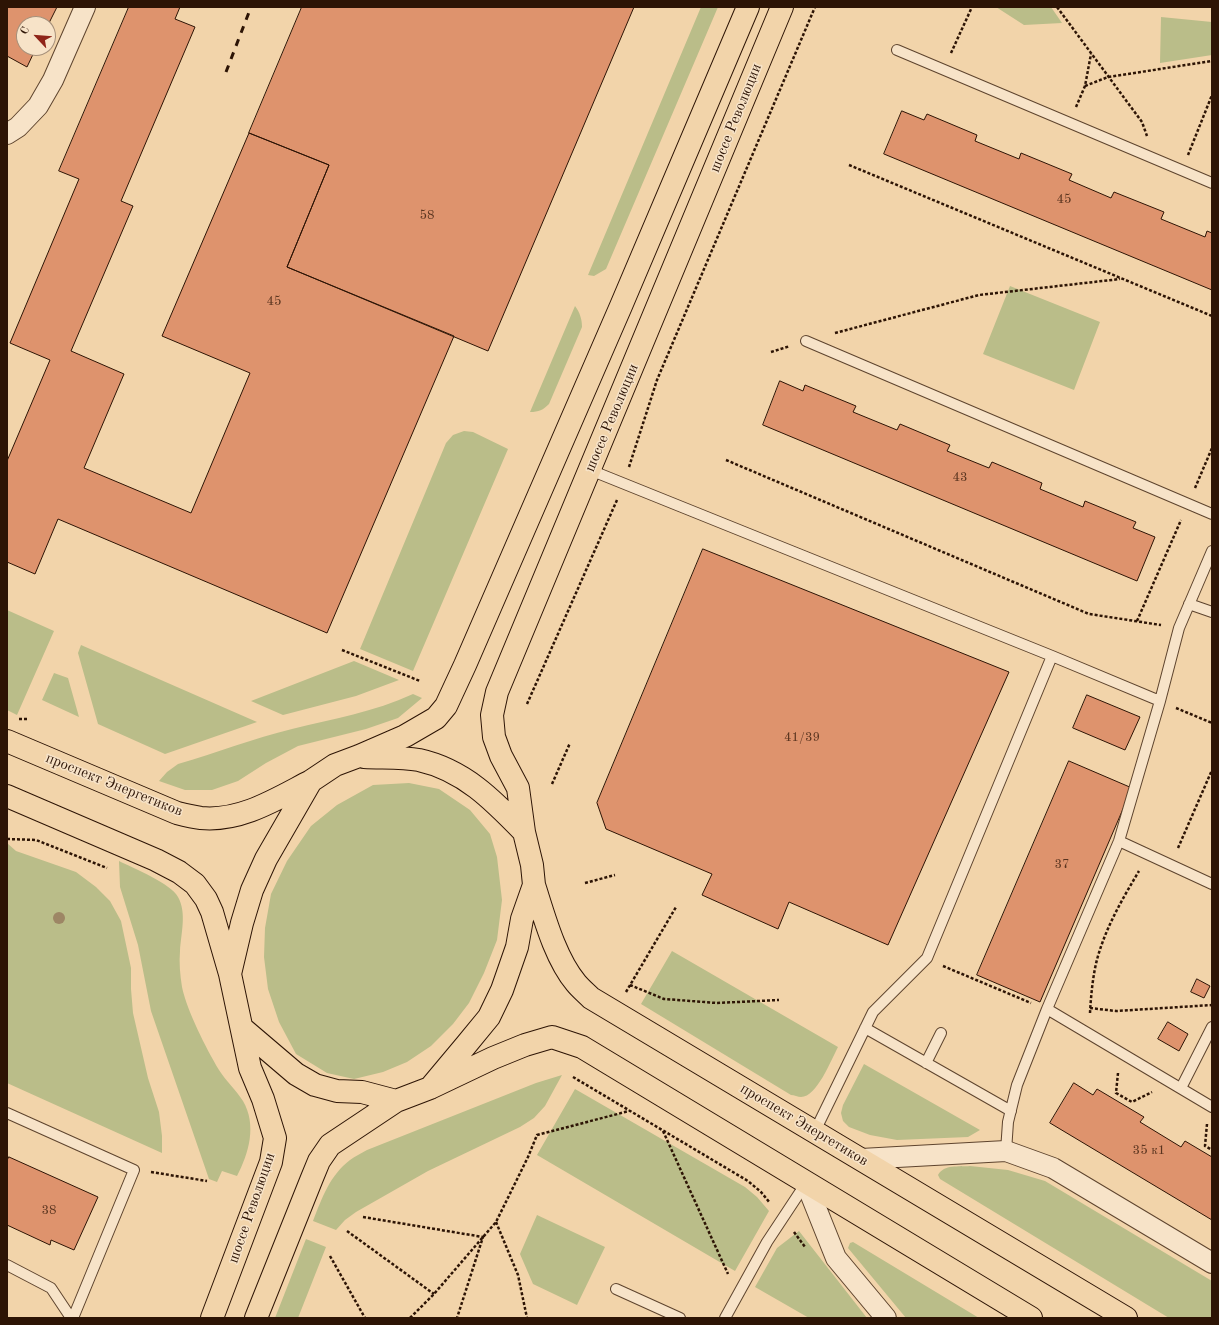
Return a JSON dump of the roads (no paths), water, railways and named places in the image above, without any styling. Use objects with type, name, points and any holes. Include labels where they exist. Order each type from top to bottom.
[{"type":"main road","name":"шоссе Революции","points":[[212,1318],[271,1162],[275,1138],[263,1099],[250,1068],[230,974],[242,923],[252,890],[270,852],[312,781],[335,765],[405,736],[436,718],[446,706],[468,660],[622,306],[748,7]]},
{"type":"main road","name":"шоссе Революции","points":[[256,1318],[319,1161],[330,1145],[396,1101],[430,1088],[489,1017],[502,990],[516,947],[522,919],[534,885],[532,865],[524,832],[518,788],[501,756],[494,737],[492,715],[497,692],[782,7]]},
{"type":"main road","name":"проспект Энергетиков","points":[[7,741],[177,813],[202,818],[227,817],[258,808],[312,781]]},
{"type":"main road","name":"шоссе Революции","points":[[359,756],[418,760],[440,765],[466,779],[493,800],[524,832]]},
{"type":"main road","points":[[7,796],[156,860],[179,872],[195,884],[206,898],[212,912],[230,974]]},
{"type":"main road","name":"проспект Энергетиков","points":[[534,885],[548,930],[564,967],[576,983],[591,998],[1126,1318]]},
{"type":"main road","points":[[242,1028],[296,1074],[315,1085],[337,1091],[362,1092],[396,1101]]},
{"type":"main road","points":[[430,1088],[493,1058],[525,1045],[552,1037],[582,1047],[1031,1318]]},
{"type":"street","points":[[7,134],[18,127],[38,106],[53,80],[85,7]]},
{"type":"street","points":[[861,1159],[1006,1151],[1053,1168],[1212,1263]]},
{"type":"street","points":[[806,1183],[836,1258],[886,1318]]},
{"type":"lane","points":[[896,50],[1212,183]]},
{"type":"lane","points":[[806,340],[1212,514]]},
{"type":"lane","points":[[590,470],[1160,701]]},
{"type":"lane","points":[[1006,1151],[1008,1122],[1017,1085],[1119,841],[1160,701],[1179,628],[1212,551]]},
{"type":"lane","points":[[1190,604],[1212,612]]},
{"type":"lane","points":[[814,1131],[873,1012],[927,958],[1052,656]]},
{"type":"lane","points":[[1119,841],[1212,884]]},
{"type":"lane","points":[[1048,1009],[1211,1106]]},
{"type":"lane","points":[[1181,1088],[1212,1027]]},
{"type":"lane","points":[[865,1028],[1011,1112]]},
{"type":"lane","points":[[926,1063],[941,1033]]},
{"type":"lane","points":[[7,1113],[68,1139],[134,1170],[72,1318]]},
{"type":"lane","points":[[725,1318],[767,1242],[806,1183]]},
{"type":"lane","points":[[7,1264],[51,1288],[72,1318]]},
{"type":"lane","points":[[616,1288],[680,1318]]},
{"type":"railway","points":[[226,72],[251,7]]}]
